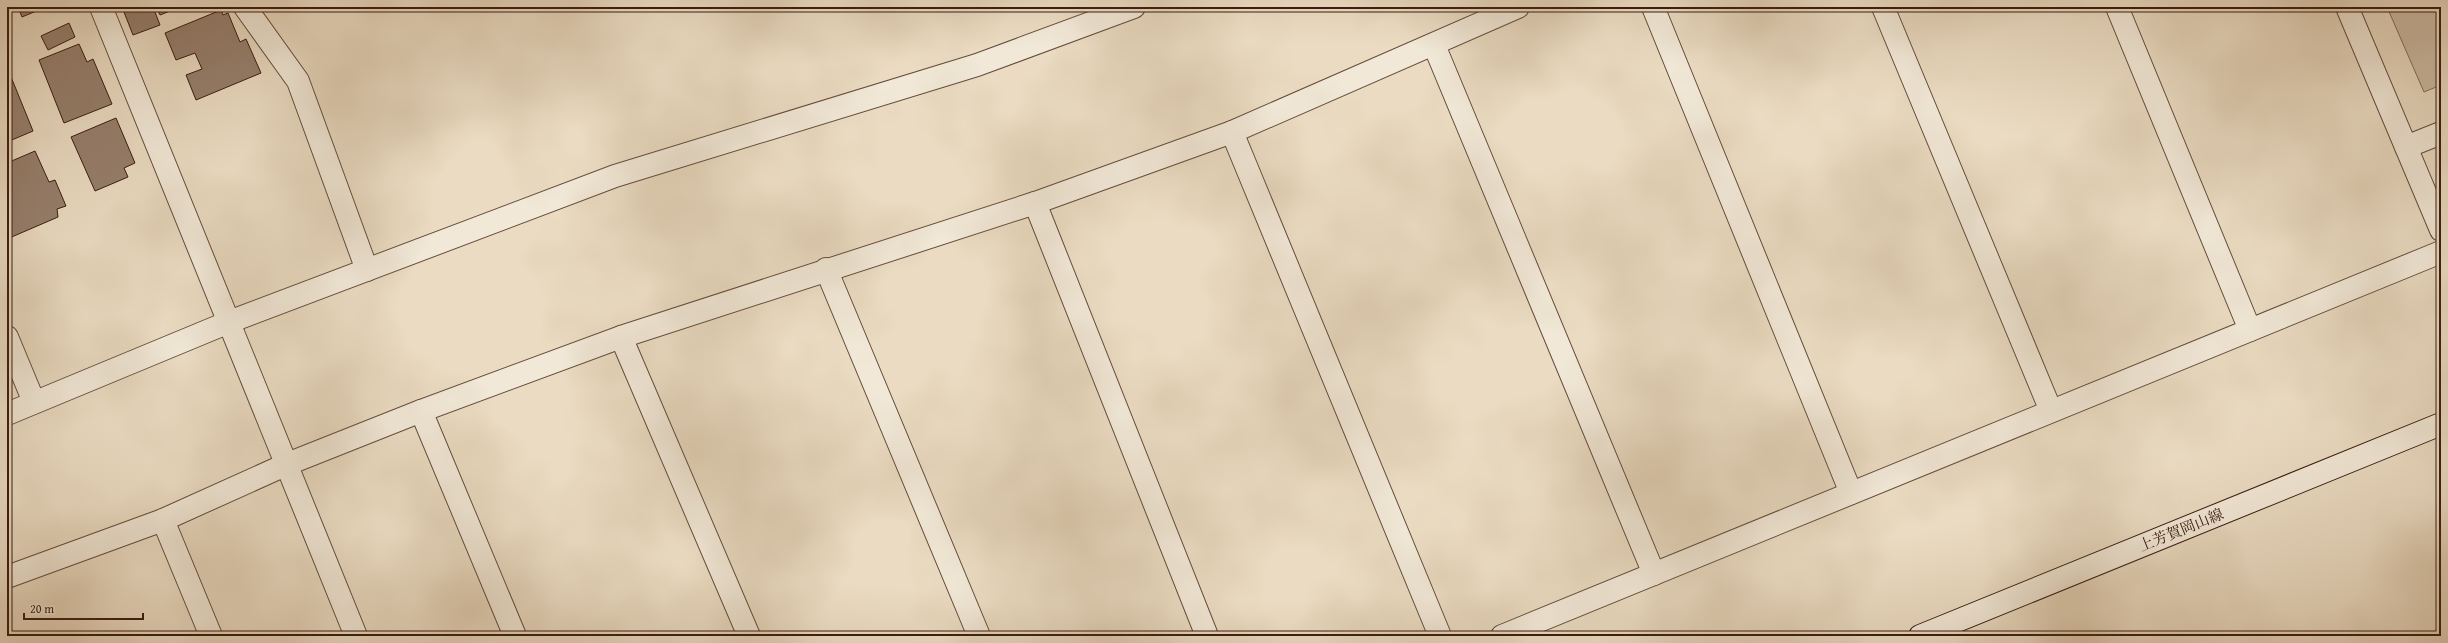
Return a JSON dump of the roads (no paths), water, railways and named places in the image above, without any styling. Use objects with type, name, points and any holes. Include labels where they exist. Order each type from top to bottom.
[{"type":"street","points":[[101,7],[229,322],[285,465],[356,636]]},
{"type":"street","points":[[245,7],[298,81],[367,270]]},
{"type":"street","points":[[7,414],[229,322],[615,176],[977,65],[1134,7]]},
{"type":"street","points":[[7,578],[163,520],[285,465],[421,411],[621,337],[826,269],[1035,203],[1232,132],[1518,7]]},
{"type":"street","points":[[1653,7],[1851,493]]},
{"type":"street","points":[[1883,7],[2051,411]]},
{"type":"street","points":[[2117,7],[2250,330]]},
{"type":"street","points":[[2348,7],[2441,230]]},
{"type":"street","points":[[1434,45],[1654,574]]},
{"type":"street","points":[[1232,132],[1440,636]]},
{"type":"street","points":[[2406,147],[2441,133]]},
{"type":"street","points":[[1035,203],[1207,636]]},
{"type":"street","points":[[1502,636],[2441,252]]},
{"type":"street","points":[[826,269],[979,636]]},
{"type":"street","points":[[7,337],[34,402]]},
{"type":"street","points":[[621,337],[749,636]]},
{"type":"street","points":[[421,411],[515,636]]},
{"type":"street","name":"上芳賀岡山線","points":[[1920,636],[2441,424]]},
{"type":"street","points":[[163,520],[211,636]]}]
